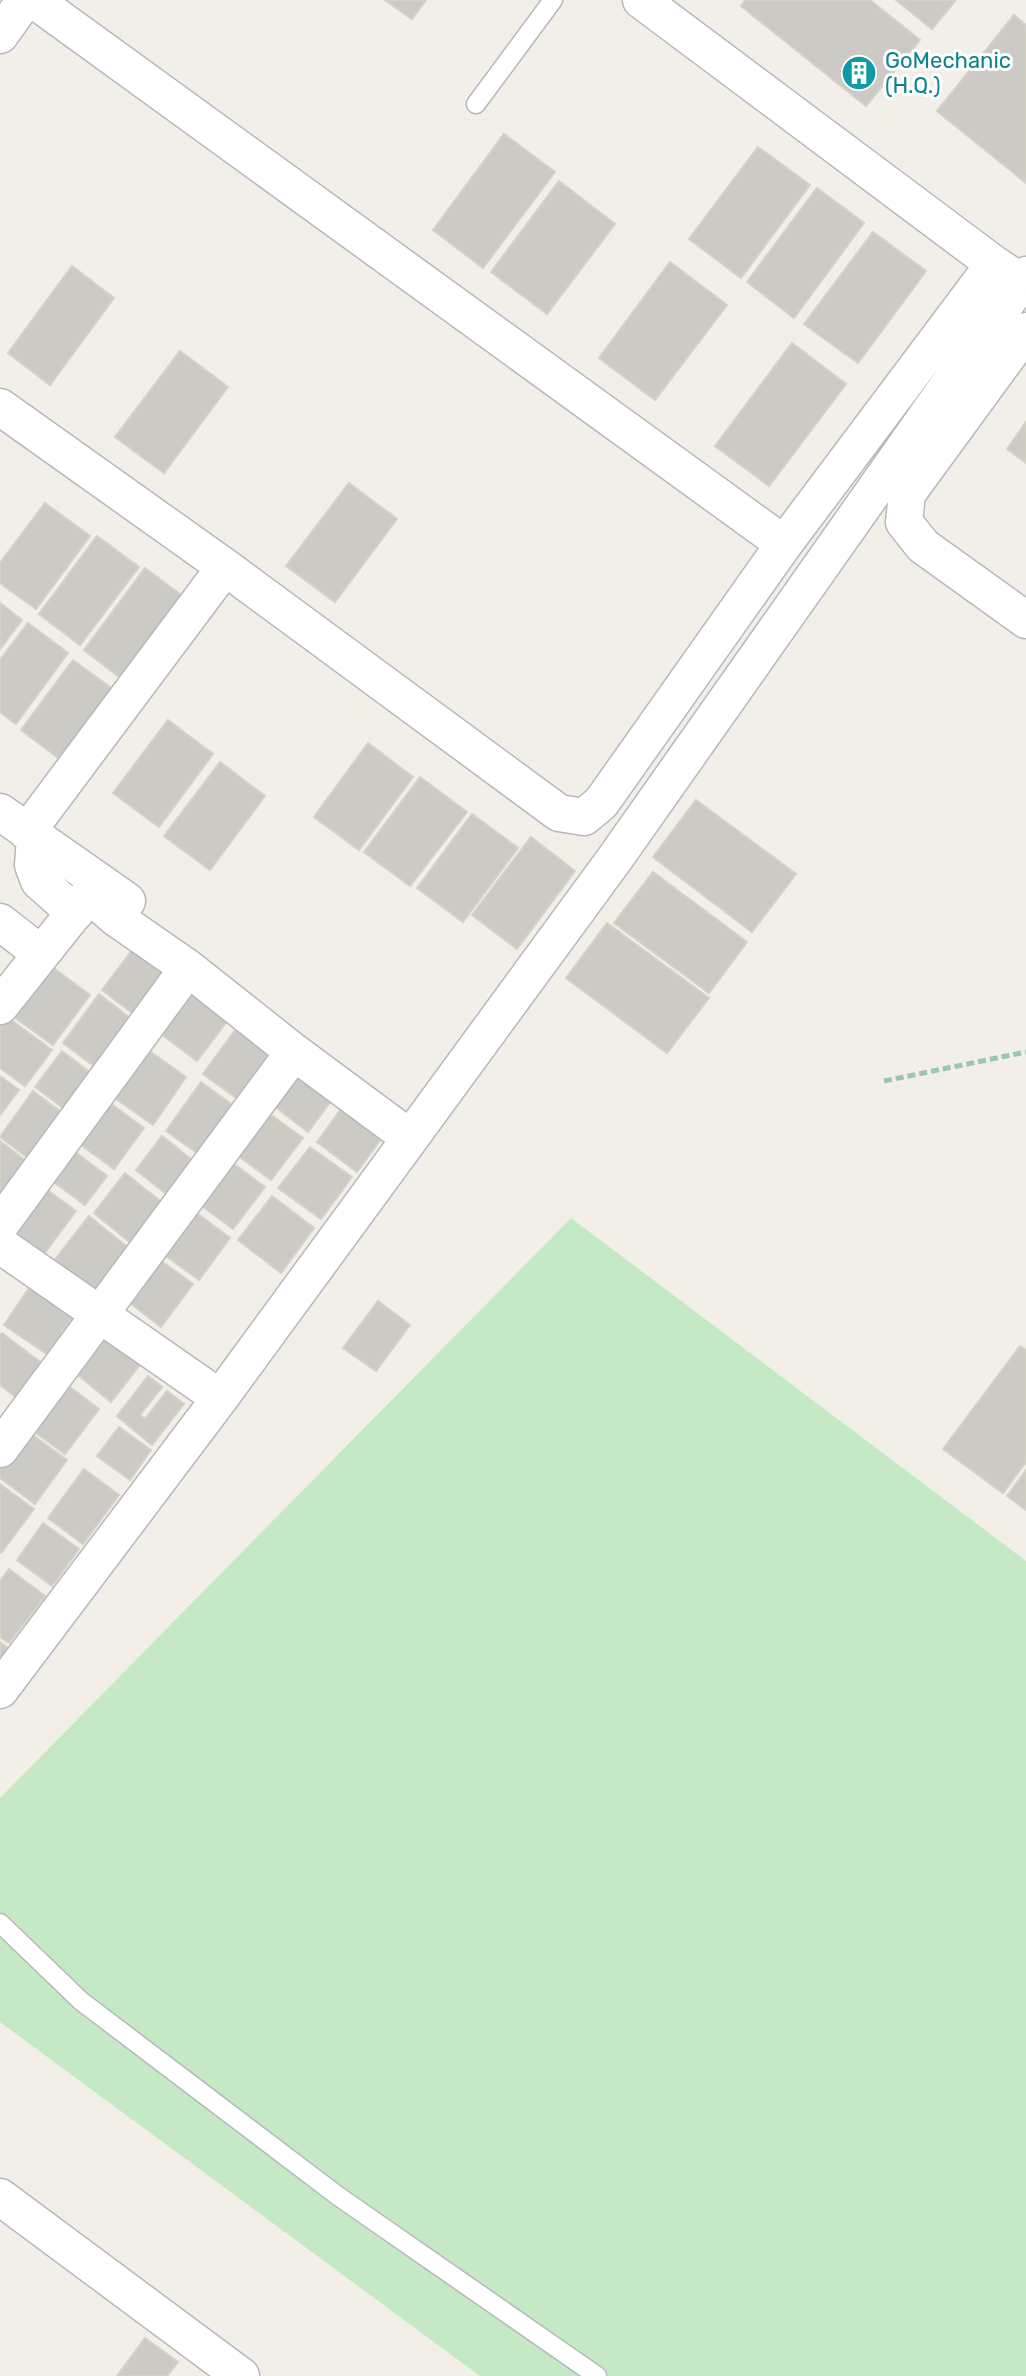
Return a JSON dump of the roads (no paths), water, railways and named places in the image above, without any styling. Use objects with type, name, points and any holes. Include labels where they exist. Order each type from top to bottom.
[{"type":"street","points":[[0,35],[25,0]]},
{"type":"street","points":[[34,0],[784,544]]},
{"type":"street","points":[[641,0],[685,13],[1014,274]]},
{"type":"street","points":[[0,407],[225,567],[559,813],[584,817],[601,803],[784,544],[1014,274]]},
{"type":"street","points":[[0,1690],[220,1398],[616,857],[1014,274]]},
{"type":"street","points":[[1026,331],[907,494],[904,522],[923,546],[1026,620]]},
{"type":"street","points":[[21,828],[225,567]]},
{"type":"street","points":[[21,828],[39,881],[75,913]]},
{"type":"street","points":[[21,828],[151,918]]},
{"type":"street","points":[[0,1006],[86,898],[100,904],[188,968],[410,1138]]},
{"type":"street","points":[[0,922],[41,954]]},
{"type":"street","points":[[0,1225],[188,968]]},
{"type":"street","points":[[0,1449],[294,1052]]},
{"type":"street","points":[[0,1245],[220,1398]]},
{"type":"street","points":[[0,2197],[241,2376]]},
{"type":"lane","points":[[476,104],[553,0]]},
{"type":"lane","points":[[0,1923],[93,2011],[338,2196],[597,2376]]},
{"type":"place","name":"GoMechanic (H.Q.)","points":[[859,73]]}]
